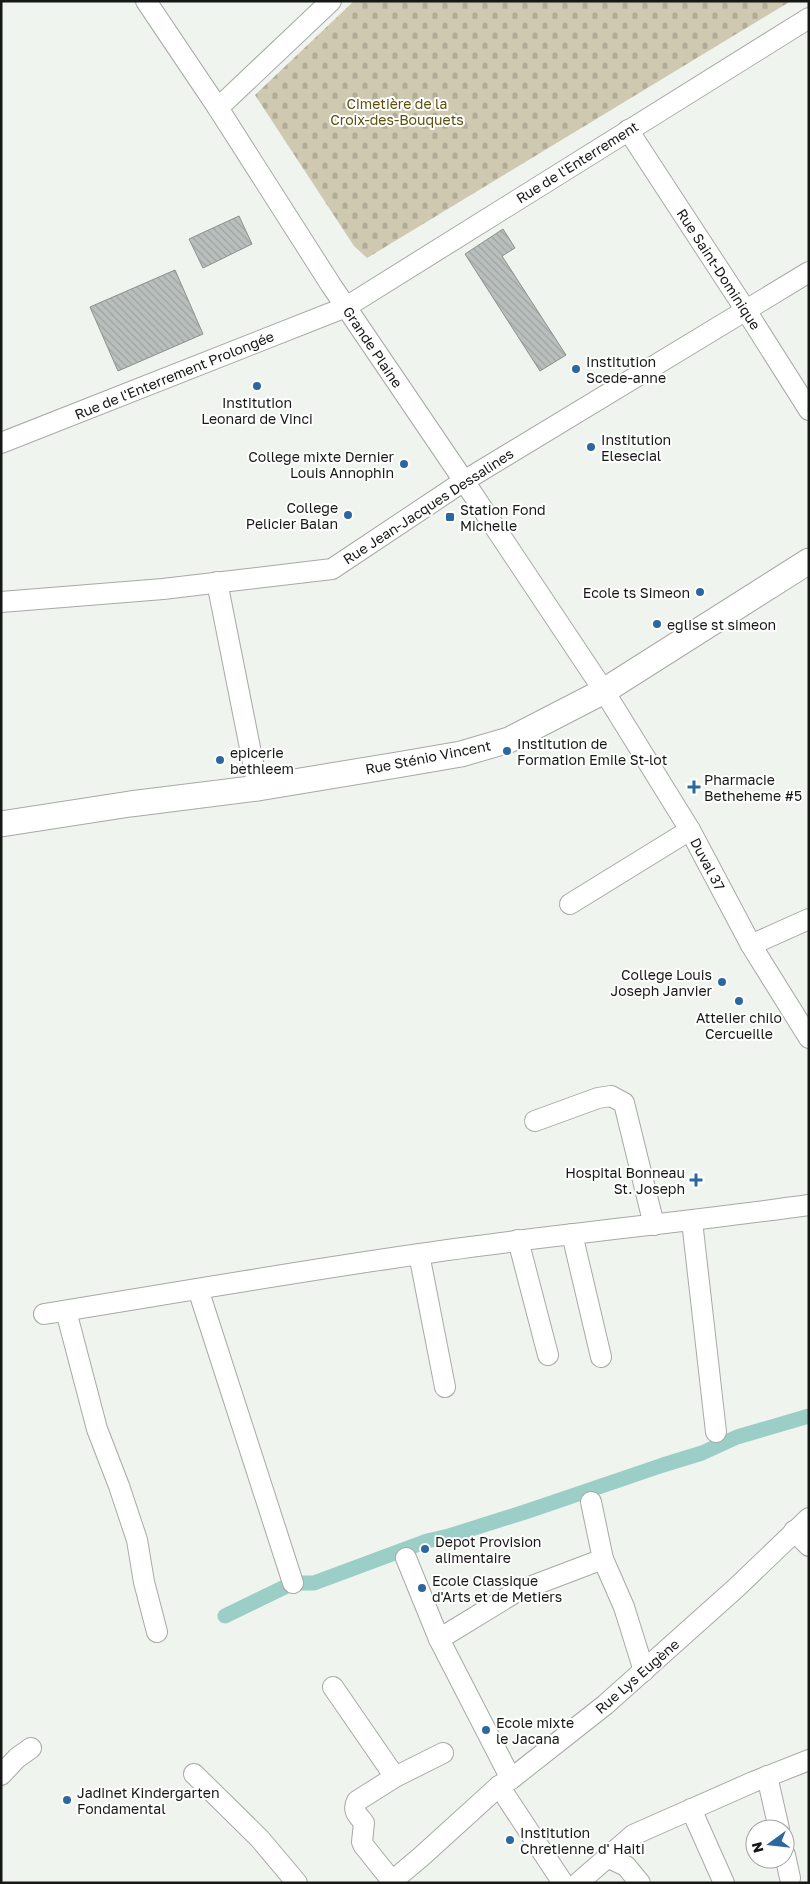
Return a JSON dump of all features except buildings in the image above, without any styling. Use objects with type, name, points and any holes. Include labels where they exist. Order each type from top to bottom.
[{"type":"main road","name":"Rue Sténio Vincent","points":[[1,824],[130,804],[258,788],[461,754],[509,740],[604,691],[809,561]]},
{"type":"street","name":"Grande Plaine","points":[[146,1],[218,108],[346,308],[604,691]]},
{"type":"street","points":[[218,108],[331,1]]},
{"type":"street","name":"Rue de l'Enterrement","points":[[346,308],[809,18]]},
{"type":"street","name":"Rue Saint-Dominique","points":[[628,130],[809,410]]},
{"type":"street","name":"Rue Jean-Jacques Dessalines","points":[[1,602],[217,582],[332,569],[464,481],[745,309],[809,272]]},
{"type":"street","name":"Rue de l'Enterrement Prolongée","points":[[1,444],[346,308]]},
{"type":"street","points":[[217,582],[258,788]]},
{"type":"street","name":"Duval 37","points":[[604,691],[690,830],[750,945],[809,1038]]},
{"type":"street","points":[[570,904],[690,830]]},
{"type":"street","points":[[750,945],[809,919]]},
{"type":"street","points":[[535,1121],[598,1098],[611,1096],[624,1103],[654,1225]]},
{"type":"street","points":[[44,1314],[419,1254],[518,1240],[692,1221],[809,1205]]},
{"type":"street","points":[[692,1221],[716,1432]]},
{"type":"street","points":[[572,1234],[601,1357]]},
{"type":"street","points":[[518,1240],[548,1355]]},
{"type":"street","points":[[419,1254],[445,1387]]},
{"type":"street","points":[[198,1289],[293,1583]]},
{"type":"street","points":[[66,1311],[97,1429],[137,1540],[144,1582],[157,1632]]},
{"type":"street","points":[[591,1502],[604,1559],[624,1607],[644,1671]]},
{"type":"street","name":"Rue Lys Eugène","points":[[391,1882],[505,1782],[606,1705],[736,1588],[809,1518]]},
{"type":"street","points":[[794,1531],[809,1546]]},
{"type":"street","points":[[406,1558],[439,1639],[505,1782],[563,1883]]},
{"type":"street","points":[[439,1639],[516,1592],[604,1559]]},
{"type":"street","points":[[333,1687],[395,1777]]},
{"type":"street","points":[[1,1774],[17,1758],[31,1748]]},
{"type":"street","points":[[391,1882],[362,1842],[364,1823],[354,1810],[354,1806],[357,1801],[395,1777],[443,1753]]},
{"type":"street","points":[[578,1883],[633,1835],[767,1776],[809,1760]]},
{"type":"street","points":[[194,1774],[260,1838],[297,1883]]},
{"type":"street","points":[[767,1776],[777,1819]]},
{"type":"street","points":[[691,1809],[724,1883]]},
{"type":"street","points":[[607,1857],[626,1866],[640,1883]]},
{"type":"street","points":[[788,1869],[790,1878]]},
{"type":"green space","name":"Cimetière de la Croix-des-Bouquets","points":[[354,1],[791,1],[367,258],[354,246],[255,95]]},
{"type":"waterway","points":[[225,1616],[293,1583],[314,1583],[427,1541],[528,1511],[702,1453],[737,1437],[809,1416]]},
{"type":"place","name":"Institution Scede-anne","points":[[576,369]]},
{"type":"place","name":"Institution Leonard de Vinci","points":[[257,386]]},
{"type":"place","name":"Institution Elesecial","points":[[591,447]]},
{"type":"place","name":"College mixte Dernier Louis Annophin","points":[[404,464]]},
{"type":"place","name":"College Pelicier Balan","points":[[348,515]]},
{"type":"place","name":"Station Fond Michelle","points":[[450,517]]},
{"type":"place","name":"Ecole ts Simeon","points":[[700,592]]},
{"type":"place","name":"eglise st simeon","points":[[657,624]]},
{"type":"place","name":"Institution de Formation Emile St-lot","points":[[507,751]]},
{"type":"place","name":"epicerie bethleem","points":[[220,760]]},
{"type":"place","name":"Pharmacie Betheheme #5","points":[[694,787]]},
{"type":"place","name":"College Louis Joseph Janvier","points":[[722,982]]},
{"type":"place","name":"Attelier chilo Cercueille","points":[[739,1001]]},
{"type":"place","name":"Hospital Bonneau St. Joseph","points":[[696,1180]]},
{"type":"place","name":"Depot Provision alimentaire","points":[[425,1549]]},
{"type":"place","name":"Ecole Classique d'Arts et de Metiers","points":[[422,1588]]},
{"type":"place","name":"Ecole mixte le Jacana","points":[[486,1730]]},
{"type":"place","name":"Jadinet Kindergarten Fondamental","points":[[67,1800]]},
{"type":"place","name":"Institution Chretienne d' Haiti","points":[[510,1840]]}]
